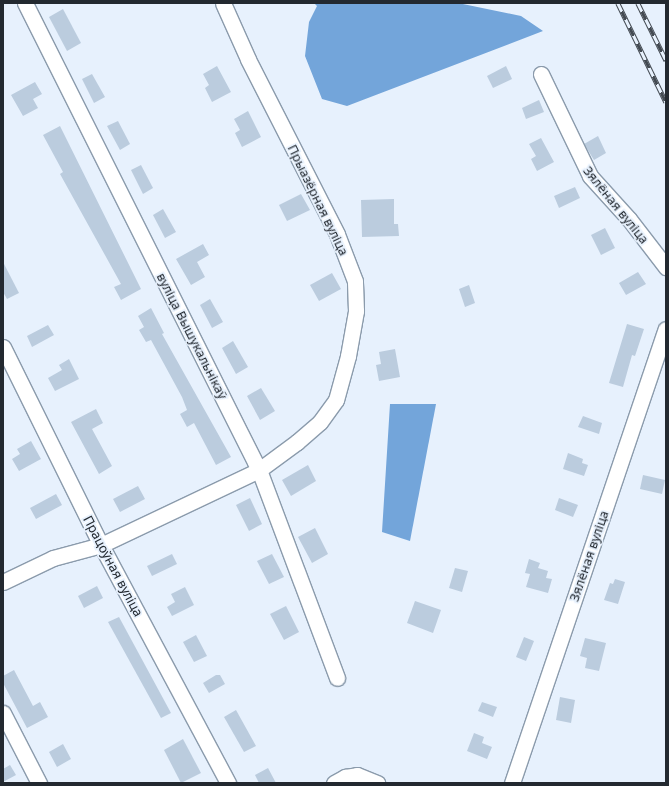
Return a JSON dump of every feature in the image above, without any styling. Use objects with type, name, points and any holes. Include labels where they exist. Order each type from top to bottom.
[{"type":"street","name":"вуліца Вышукальнікаў","points":[[25,3],[259,470],[338,678]]},
{"type":"street","name":"Прыазёрная вуліца","points":[[3,582],[53,558],[101,545],[259,470],[297,442],[320,422],[336,400],[348,356],[356,311],[355,280],[337,234],[248,59],[223,3]]},
{"type":"street","name":"Зялёная вуліца","points":[[541,74],[590,176],[629,219],[666,267]]},
{"type":"street","name":"Зялёная вуліца","points":[[512,783],[666,329]]},
{"type":"street","name":"Працоўная вуліца","points":[[3,347],[101,545],[228,783]]},
{"type":"street","points":[[3,713],[39,783]]},
{"type":"street","points":[[334,783],[345,776],[357,775],[377,783]]},
{"type":"water","points":[[314,3],[458,3],[521,16],[543,31],[347,106],[322,99],[305,56],[309,22],[317,6]]},
{"type":"water","points":[[390,404],[436,404],[410,541],[382,532]]},
{"type":"building","points":[[63,9],[81,43],[67,51],[49,17]]},
{"type":"building","points":[[217,66],[231,92],[212,102],[205,88],[209,85],[203,74]]},
{"type":"building","points":[[506,66],[512,79],[493,88],[487,76]]},
{"type":"building","points":[[92,74],[105,97],[94,103],[82,79]]},
{"type":"building","points":[[35,82],[42,94],[33,99],[38,108],[23,116],[11,95]]},
{"type":"building","points":[[539,100],[544,112],[526,119],[522,108]]},
{"type":"building","points":[[248,111],[261,137],[242,147],[235,133],[240,130],[234,119]]},
{"type":"building","points":[[118,121],[130,144],[120,150],[107,126]]},
{"type":"building","points":[[60,126],[141,289],[121,300],[114,287],[121,284],[60,174],[63,172],[43,135]]},
{"type":"building","points":[[598,136],[606,153],[594,160],[584,144]]},
{"type":"building","points":[[541,138],[554,162],[537,171],[531,159],[536,156],[529,144]]},
{"type":"building","points":[[141,165],[153,188],[143,194],[131,170]]},
{"type":"building","points":[[575,187],[580,198],[559,208],[554,196]]},
{"type":"building","points":[[301,194],[310,210],[287,221],[279,205]]},
{"type":"building","points":[[394,199],[394,224],[398,224],[399,236],[362,237],[361,200]]},
{"type":"building","points":[[163,209],[176,232],[165,238],[153,215]]},
{"type":"building","points":[[605,228],[615,248],[601,255],[591,235]]},
{"type":"building","points":[[203,244],[209,255],[197,262],[205,277],[191,285],[176,259]]},
{"type":"building","points":[[3,262],[19,293],[7,299],[3,292]]},
{"type":"building","points":[[638,272],[646,284],[626,295],[619,283]]},
{"type":"building","points":[[332,273],[341,289],[319,301],[310,285]]},
{"type":"building","points":[[469,285],[475,303],[465,307],[459,289]]},
{"type":"building","points":[[210,299],[223,322],[212,328],[200,305]]},
{"type":"building","points":[[151,308],[164,333],[162,334],[231,457],[216,465],[194,423],[187,427],[180,414],[187,410],[182,397],[151,340],[146,342],[139,330],[144,327],[138,316]]},
{"type":"building","points":[[627,324],[644,329],[635,356],[632,355],[623,387],[609,383]]},
{"type":"building","points":[[48,325],[54,335],[32,347],[27,336]]},
{"type":"building","points":[[233,341],[248,367],[236,374],[222,348]]},
{"type":"building","points":[[395,349],[400,377],[379,381],[376,365],[381,364],[379,352]]},
{"type":"building","points":[[69,359],[79,379],[55,391],[48,378],[62,370],[59,365]]},
{"type":"building","points":[[261,388],[275,411],[260,420],[247,396]]},
{"type":"building","points":[[96,409],[103,423],[92,429],[112,466],[99,474],[71,422]]},
{"type":"building","points":[[583,416],[602,423],[599,434],[578,427]]},
{"type":"building","points":[[31,441],[41,459],[19,471],[12,459],[20,454],[17,449]]},
{"type":"building","points":[[568,453],[583,459],[582,463],[588,465],[584,476],[563,469]]},
{"type":"building","points":[[308,465],[316,481],[291,496],[282,480]]},
{"type":"building","points":[[643,475],[665,480],[662,494],[640,489]]},
{"type":"building","points":[[138,486],[145,499],[120,512],[113,499]]},
{"type":"building","points":[[56,494],[62,505],[36,519],[30,508]]},
{"type":"building","points":[[250,498],[262,524],[249,531],[236,505]]},
{"type":"building","points":[[559,498],[578,505],[573,517],[555,510]]},
{"type":"building","points":[[315,528],[328,554],[312,563],[298,537]]},
{"type":"building","points":[[172,554],[177,564],[152,576],[147,566]]},
{"type":"building","points":[[272,554],[284,577],[269,584],[257,561]]},
{"type":"building","points":[[529,559],[540,563],[538,568],[548,571],[546,578],[552,579],[548,593],[526,587],[530,574],[525,573]]},
{"type":"building","points":[[455,568],[468,571],[462,592],[449,588]]},
{"type":"building","points":[[615,579],[625,582],[618,604],[604,600],[610,583],[613,584]]},
{"type":"building","points":[[97,586],[103,598],[84,608],[78,596]]},
{"type":"building","points":[[185,587],[194,605],[172,616],[167,607],[175,602],[171,594]]},
{"type":"building","points":[[415,601],[441,610],[433,633],[407,623]]},
{"type":"building","points":[[286,606],[299,632],[284,640],[270,614]]},
{"type":"building","points":[[119,617],[171,713],[161,718],[108,622]]},
{"type":"building","points":[[196,635],[207,656],[194,662],[183,642]]},
{"type":"building","points":[[524,637],[534,641],[526,661],[516,657]]},
{"type":"building","points":[[585,638],[606,643],[599,671],[585,668],[587,658],[580,656]]},
{"type":"building","points":[[14,670],[33,706],[40,702],[48,717],[27,728],[3,683],[3,676]]},
{"type":"building","points":[[216,675],[220,675],[225,684],[209,693],[203,683]]},
{"type":"building","points":[[560,697],[575,700],[571,723],[556,720]]},
{"type":"building","points":[[482,702],[497,707],[493,717],[478,711]]},
{"type":"building","points":[[236,710],[256,746],[244,752],[224,717]]},
{"type":"building","points":[[474,733],[484,737],[482,743],[492,747],[487,759],[467,751]]},
{"type":"building","points":[[183,739],[201,773],[181,783],[164,750]]},
{"type":"building","points":[[63,744],[71,759],[57,767],[49,752]]},
{"type":"building","points":[[10,765],[16,775],[3,782],[3,769]]},
{"type":"building","points":[[268,768],[276,783],[259,783],[255,775]]},
{"type":"railway","points":[[618,3],[666,102]]},
{"type":"railway","points":[[638,3],[666,60]]}]
